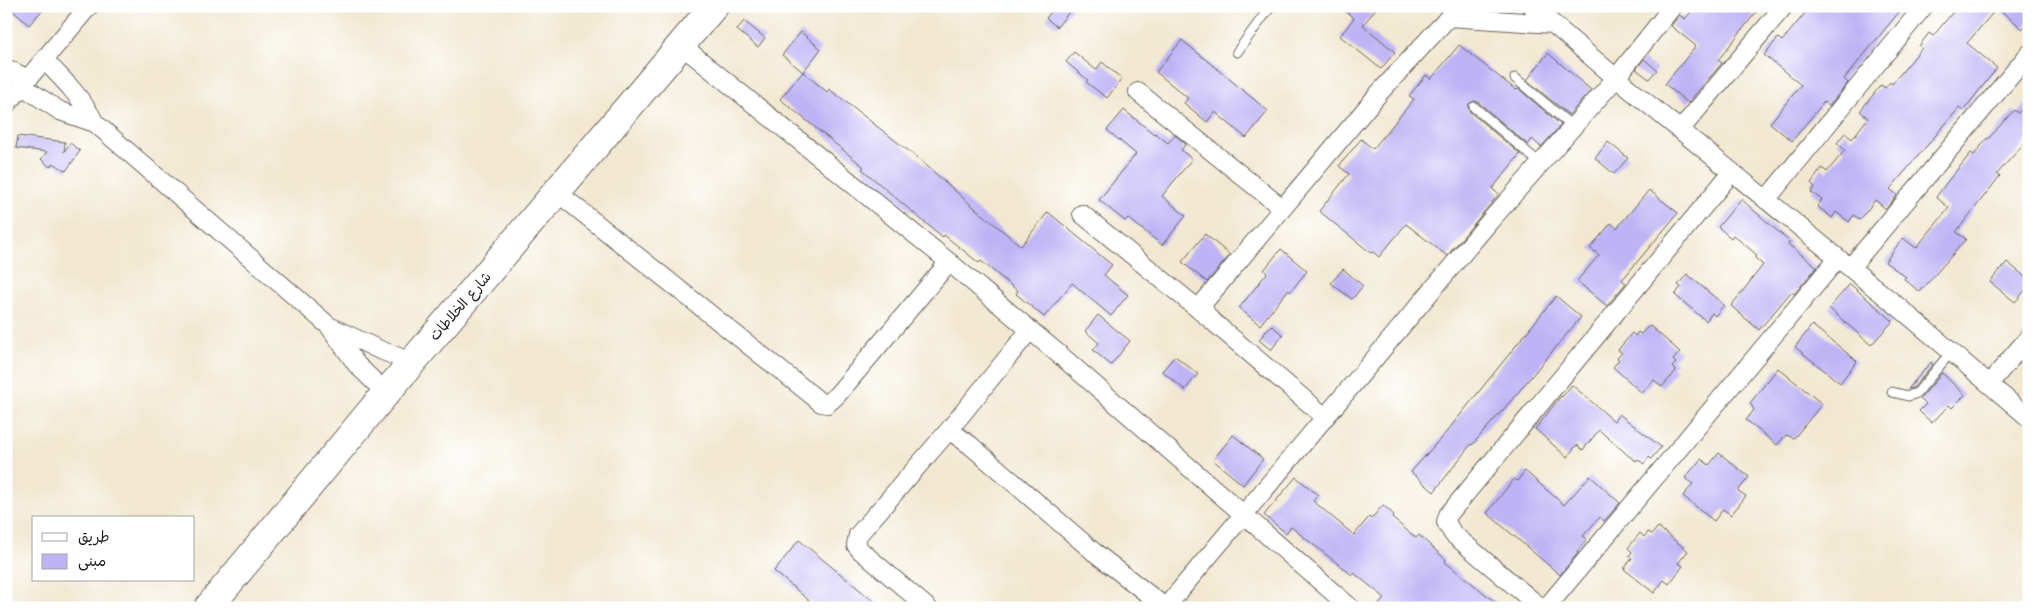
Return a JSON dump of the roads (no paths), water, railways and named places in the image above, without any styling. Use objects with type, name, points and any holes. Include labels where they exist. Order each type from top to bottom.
[{"type":"main road","name":"شارع الخلاطات","points":[[208,608],[412,362],[714,6]]},
{"type":"street","points":[[6,105],[89,6]]},
{"type":"street","points":[[1532,6],[1616,78],[1844,263],[2029,418]]},
{"type":"street","points":[[950,430],[1094,552],[1165,608],[1490,221],[1616,78],[1673,6]]},
{"type":"street","points":[[1680,130],[1784,6]]},
{"type":"street","points":[[1766,200],[1924,6]]},
{"type":"street","points":[[1211,320],[1206,315],[1204,308],[1208,297],[1380,92],[1454,12],[1553,24]]},
{"type":"street","points":[[681,45],[949,262],[1351,608]]},
{"type":"street","points":[[1546,608],[1844,263],[2029,54]]},
{"type":"street","points":[[44,60],[74,90],[86,106],[95,123],[328,326],[357,365],[386,393]]},
{"type":"street","points":[[6,68],[60,111],[95,123]]},
{"type":"street","points":[[1138,92],[1282,208]]},
{"type":"street","points":[[1541,608],[1453,534],[1446,522],[1448,515],[1732,172]]},
{"type":"street","points":[[558,192],[821,403],[827,404],[837,396],[949,262]]},
{"type":"street","points":[[1082,214],[1325,417]]},
{"type":"street","points":[[328,326],[380,350],[412,362]]},
{"type":"street","points":[[928,608],[861,551],[856,545],[858,535],[950,430],[1029,331]]},
{"type":"street","points":[[1989,384],[2022,357],[2029,337]]},
{"type":"lane","points":[[1237,52],[1271,6]]},
{"type":"lane","points":[[1514,78],[1573,127]]},
{"type":"lane","points":[[1474,108],[1540,164]]},
{"type":"lane","points":[[1892,392],[1908,396],[1918,393],[1951,352]]}]
